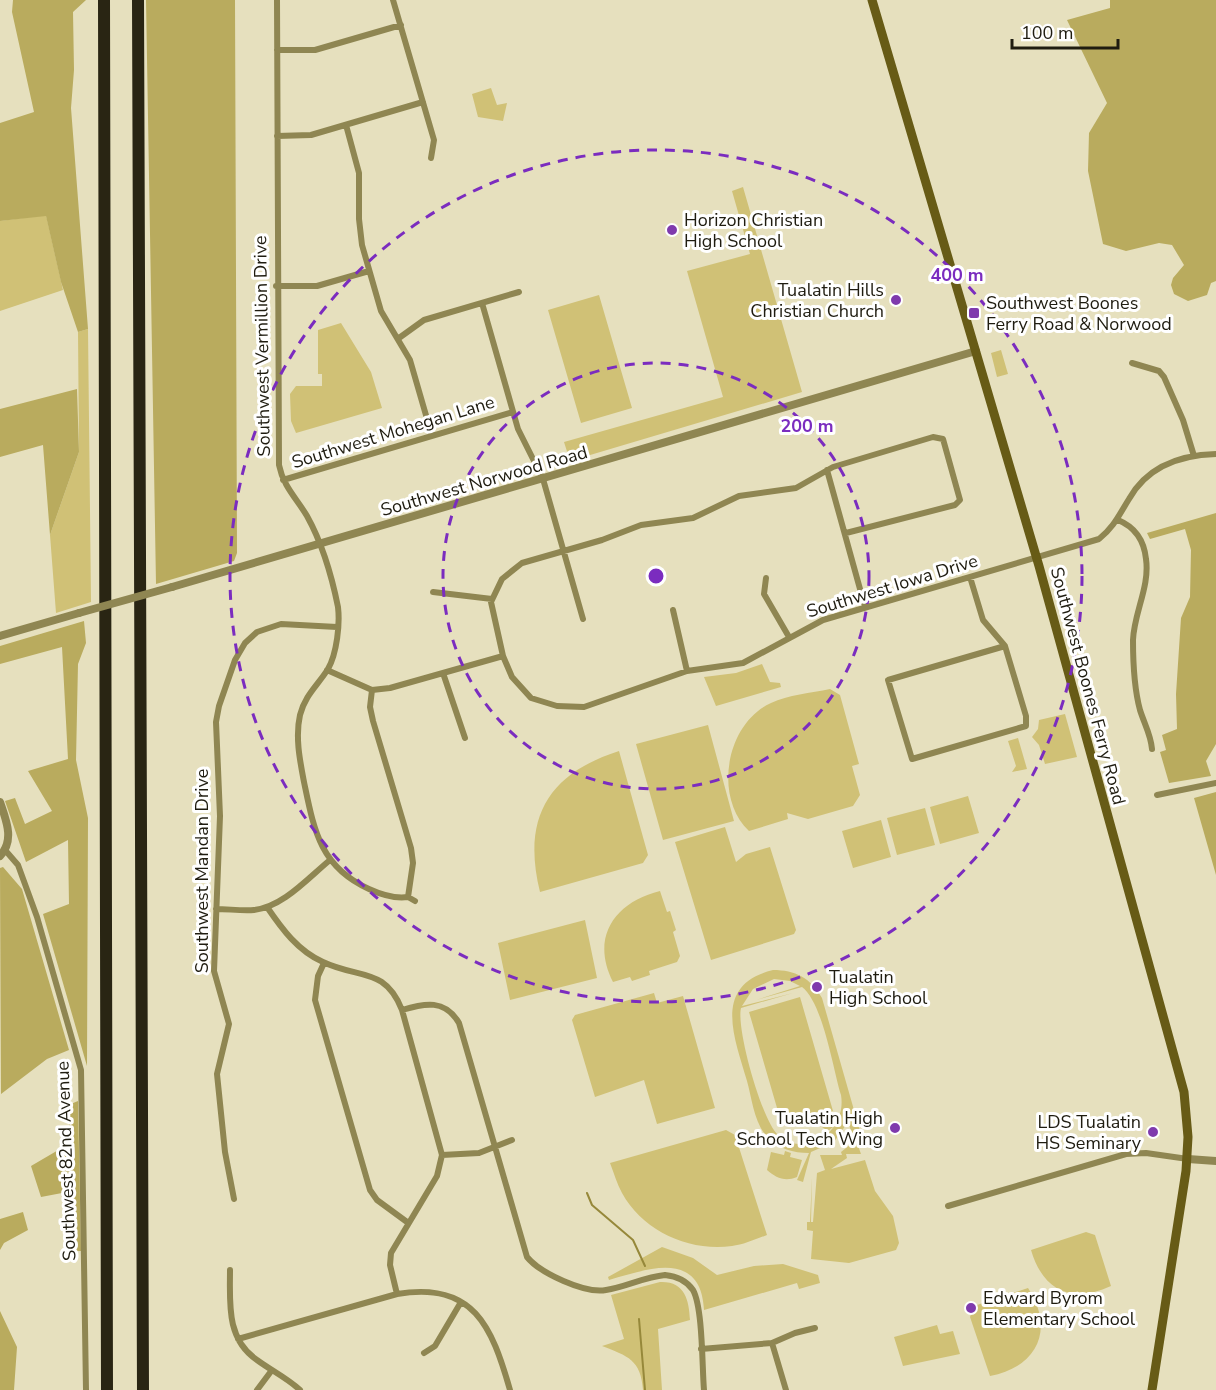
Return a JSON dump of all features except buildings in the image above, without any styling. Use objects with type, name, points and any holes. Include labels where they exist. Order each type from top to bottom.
[{"type":"highway","points":[[104,0],[107,1390]]},
{"type":"highway","points":[[138,0],[143,1390]]},
{"type":"main road","name":"Southwest Boones Ferry Road","points":[[872,0],[1036,557],[1184,1092],[1188,1158],[1152,1390]]},
{"type":"street","name":"Southwest Vermillion Drive","points":[[277,0],[278,457],[283,480],[306,514],[320,543],[338,608],[336,641],[327,670],[306,698],[298,733],[300,761],[314,830],[330,860],[360,885],[398,898],[408,897],[415,901]]},
{"type":"street","points":[[393,0],[434,140],[432,158]]},
{"type":"street","points":[[277,50],[311,51],[400,25]]},
{"type":"street","points":[[277,136],[300,138],[423,102]]},
{"type":"street","points":[[346,125],[359,173],[360,232],[369,271],[384,317],[399,338],[410,360],[432,436]]},
{"type":"street","points":[[276,286],[317,286],[369,271]]},
{"type":"street","points":[[399,338],[424,320],[519,292]]},
{"type":"street","points":[[482,303],[522,439],[543,479],[583,619]]},
{"type":"street","name":"Southwest Norwood Road","points":[[0,636],[976,351]]},
{"type":"street","points":[[1132,363],[1159,371],[1164,377],[1183,420],[1194,456]]},
{"type":"street","name":"Southwest Mohegan Lane","points":[[283,480],[513,412]]},
{"type":"street","points":[[433,592],[492,598],[498,584],[511,570],[522,563],[564,552],[641,525],[693,518],[739,496],[795,488],[827,470],[941,436],[945,443],[960,500],[955,505],[846,533]]},
{"type":"street","name":"Southwest Iowa Drive","points":[[492,598],[491,612],[502,656],[512,678],[531,698],[571,708],[638,690],[687,671],[743,663],[823,620],[1099,539],[1118,520],[1136,487],[1149,473],[1194,456],[1216,454]]},
{"type":"street","points":[[827,470],[865,607]]},
{"type":"street","points":[[1118,520],[1128,524],[1139,535],[1146,559],[1147,573],[1135,621],[1133,640],[1138,697],[1151,738],[1152,749]]},
{"type":"street","points":[[970,577],[983,620],[1005,646],[1026,716],[1026,726],[912,759],[888,680],[1005,646]]},
{"type":"street","points":[[766,578],[764,594],[789,637]]},
{"type":"street","points":[[673,610],[687,671]]},
{"type":"street","name":"Southwest Mandan Drive","points":[[234,1198],[225,1152],[217,1070],[229,1024],[214,971],[220,816],[216,723],[219,706],[235,660],[245,643],[256,632],[281,624],[337,627]]},
{"type":"street","points":[[327,670],[372,690],[390,688],[502,656]]},
{"type":"street","points":[[443,673],[465,738]]},
{"type":"street","points":[[372,690],[370,707],[373,721],[411,848],[413,863],[408,897]]},
{"type":"street","points":[[1157,795],[1216,783]]},
{"type":"street","name":"Southwest 82nd Avenue","points":[[0,802],[9,835],[3,853],[18,865],[38,917],[80,1063],[83,1123],[86,1390]]},
{"type":"street","points":[[216,909],[254,910],[267,907],[280,901],[330,860]]},
{"type":"street","points":[[267,907],[298,946],[324,963],[380,980],[396,996],[402,1010],[442,1155],[437,1176],[407,1222],[391,1253],[390,1265],[397,1294]]},
{"type":"street","points":[[324,963],[318,976],[315,1000],[357,1150],[370,1190],[376,1200],[407,1222]]},
{"type":"street","points":[[402,1010],[432,1004],[448,1010],[456,1018],[497,1146],[524,1252],[531,1262],[567,1282],[598,1290],[655,1276],[676,1276],[688,1284],[695,1296],[704,1390]]},
{"type":"street","points":[[442,1155],[479,1153],[512,1140]]},
{"type":"street","points":[[948,1206],[1126,1154],[1146,1153],[1216,1161]]},
{"type":"street","points":[[230,1270],[230,1313],[238,1339],[248,1353],[300,1390]]},
{"type":"street","points":[[238,1339],[397,1294],[414,1291],[437,1292],[461,1302],[478,1316],[492,1334],[510,1390]]},
{"type":"street","points":[[424,1353],[435,1346],[461,1302]]},
{"type":"street","points":[[700,1349],[772,1343],[795,1333],[815,1328]]},
{"type":"street","points":[[772,1343],[786,1390]]},
{"type":"street","points":[[257,1390],[272,1370]]},
{"type":"shaded area","points":[[13,0],[86,0],[73,12],[74,70],[71,108],[88,329],[78,332],[61,282],[46,216],[0,221],[0,123],[34,112],[12,12]]},
{"type":"shaded area","points":[[146,0],[235,0],[237,553],[234,561],[156,584]]},
{"type":"shaded area","points":[[1110,0],[1216,0],[1216,281],[1211,283],[1207,295],[1188,301],[1174,294],[1171,285],[1173,278],[1184,265],[1172,245],[1159,243],[1126,251],[1103,244],[1088,171],[1089,133],[1107,103],[1067,20],[1110,8]]},
{"type":"shaded area","points":[[491,88],[497,105],[507,103],[503,121],[478,117],[472,94]]},
{"type":"shaded area","points":[[743,187],[802,392],[570,461],[564,442],[723,397],[687,271],[750,254],[732,191]]},
{"type":"shaded area","points":[[46,215],[63,290],[0,311],[0,221]]},
{"type":"shaded area","points":[[599,295],[632,408],[581,423],[548,310]]},
{"type":"shaded area","points":[[341,323],[371,372],[382,408],[296,433],[291,421],[290,394],[296,386],[322,386],[322,374],[318,374],[318,330]]},
{"type":"shaded area","points":[[88,329],[91,602],[56,613],[50,535],[79,452],[78,332]]},
{"type":"shaded area","points":[[1001,350],[1008,374],[997,377],[991,353]]},
{"type":"shaded area","points":[[77,389],[79,452],[50,535],[43,445],[0,457],[0,409]]},
{"type":"shaded area","points":[[1216,513],[1216,744],[1206,761],[1211,776],[1169,783],[1160,752],[1166,750],[1162,735],[1177,729],[1176,694],[1181,618],[1190,597],[1191,550],[1185,529],[1150,539],[1147,533]]},
{"type":"shaded area","points":[[84,621],[86,643],[78,664],[76,760],[88,818],[87,1066],[43,914],[69,904],[68,840],[26,862],[5,801],[15,798],[25,824],[52,811],[28,771],[68,759],[62,647],[0,664],[0,646]]},
{"type":"shaded area","points":[[762,664],[770,682],[780,683],[781,687],[716,706],[704,677],[736,673]]},
{"type":"shaded area","points":[[830,689],[840,695],[859,764],[852,766],[860,795],[853,806],[808,819],[787,813],[788,819],[749,831],[738,817],[731,799],[728,781],[735,743],[744,727],[756,713],[771,703],[792,696]]},
{"type":"shaded area","points":[[1065,714],[1077,757],[1045,764],[1039,745],[1032,737],[1038,729],[1039,720]]},
{"type":"shaded area","points":[[708,725],[734,821],[663,840],[636,744]]},
{"type":"shaded area","points":[[1018,738],[1027,769],[1012,772],[1016,766],[1008,741]]},
{"type":"shaded area","points":[[619,751],[648,855],[643,863],[540,892],[535,866],[535,842],[538,821],[546,803],[558,786],[574,772]]},
{"type":"shaded area","points":[[1216,792],[1216,875],[1194,798]]},
{"type":"shaded area","points":[[968,796],[979,833],[940,844],[930,807]]},
{"type":"shaded area","points":[[925,808],[935,845],[897,855],[887,818]]},
{"type":"shaded area","points":[[881,820],[891,857],[853,868],[842,831]]},
{"type":"shaded area","points":[[725,827],[736,862],[746,854],[770,847],[796,930],[794,934],[711,960],[675,842]]},
{"type":"shaded area","points":[[3,867],[22,889],[69,1050],[47,1059],[1,1094],[0,868]]},
{"type":"shaded area","points":[[660,891],[676,930],[673,932],[680,956],[677,962],[649,971],[650,975],[632,981],[630,977],[613,982],[604,950],[611,924],[630,904]]},
{"type":"shaded area","points":[[585,920],[597,978],[510,1000],[498,943]]},
{"type":"shaded area","points":[[773,970],[788,972],[802,976],[818,991],[822,998],[860,1131],[852,1134],[848,1122],[834,1142],[811,1152],[803,1182],[797,1180],[809,1153],[781,1147],[767,1137],[754,1110],[737,1048],[732,1015],[734,1001],[741,988],[754,977]],"holes":[[[774,979],[790,981],[800,986],[756,1000],[802,987],[816,1007],[841,1095],[841,1108],[832,1130],[813,1143],[790,1142],[778,1135],[772,1126],[758,1094],[742,1035],[741,1008],[793,993],[742,1006],[753,989]]]},
{"type":"shaded area","points":[[654,993],[657,1003],[683,996],[715,1108],[657,1124],[644,1080],[595,1097],[572,1020],[575,1015]]},
{"type":"shaded area","points":[[800,997],[833,1111],[823,1114],[825,1119],[828,1117],[833,1127],[828,1131],[819,1125],[822,1122],[814,1116],[782,1125],[749,1012]]},
{"type":"shaded area","points":[[78,1101],[81,1251],[69,1251],[62,1193],[41,1197],[31,1166],[72,1142],[66,1106]]},
{"type":"shaded area","points":[[726,1130],[735,1135],[767,1235],[750,1242],[716,1247],[684,1242],[655,1228],[642,1218],[620,1190],[610,1163]]},
{"type":"shaded area","points":[[856,1140],[861,1154],[846,1154],[847,1158],[831,1169],[865,1160],[875,1191],[893,1216],[899,1243],[896,1250],[849,1263],[811,1259],[813,1231],[807,1230],[807,1222],[810,1222],[812,1177],[811,1222],[813,1222],[817,1173],[825,1170],[820,1155],[842,1155],[841,1152]]},
{"type":"shaded area","points":[[785,1151],[791,1153],[790,1157],[802,1160],[797,1177],[781,1178],[767,1170],[771,1152],[784,1155]]},
{"type":"shaded area","points":[[23,1212],[28,1230],[4,1243],[0,1250],[0,1219]]},
{"type":"shaded area","points":[[1086,1232],[1095,1235],[1111,1286],[1084,1294],[1061,1290],[1043,1275],[1031,1250]]},
{"type":"shaded area","points":[[662,1247],[693,1258],[717,1275],[754,1266],[783,1264],[818,1275],[820,1283],[799,1289],[797,1283],[704,1310],[701,1291],[693,1278],[683,1271],[670,1268],[655,1269],[609,1280],[608,1277]]},
{"type":"shaded area","points":[[660,1282],[675,1285],[684,1293],[690,1320],[658,1329],[662,1390],[643,1390],[642,1380],[632,1360],[602,1346],[624,1339],[611,1295]]},
{"type":"shaded area","points":[[1028,1288],[1036,1303],[1040,1318],[1037,1344],[1020,1364],[990,1376],[970,1317],[974,1306]]},
{"type":"shaded area","points":[[0,1311],[17,1347],[14,1390],[0,1390]]},
{"type":"shaded area","points":[[937,1325],[940,1334],[953,1331],[960,1354],[903,1366],[894,1337]]},
{"type":"waterway","points":[[587,1193],[592,1205],[633,1240],[645,1266]]},
{"type":"waterway","points":[[639,1319],[645,1390]]},
{"type":"place","name":"Horizon Christian High School","points":[[672,230]]},
{"type":"place","name":"Tualatin Hills Christian Church","points":[[896,300]]},
{"type":"place","name":"Southwest Boones Ferry Road & Norwood","points":[[974,313]]},
{"type":"place","name":"Tualatin High School","points":[[817,987]]},
{"type":"place","name":"Tualatin High School Tech Wing","points":[[895,1128]]},
{"type":"place","name":"LDS Tualatin HS Seminary","points":[[1153,1132]]},
{"type":"place","name":"Edward Byrom Elementary School","points":[[971,1308]]}]
